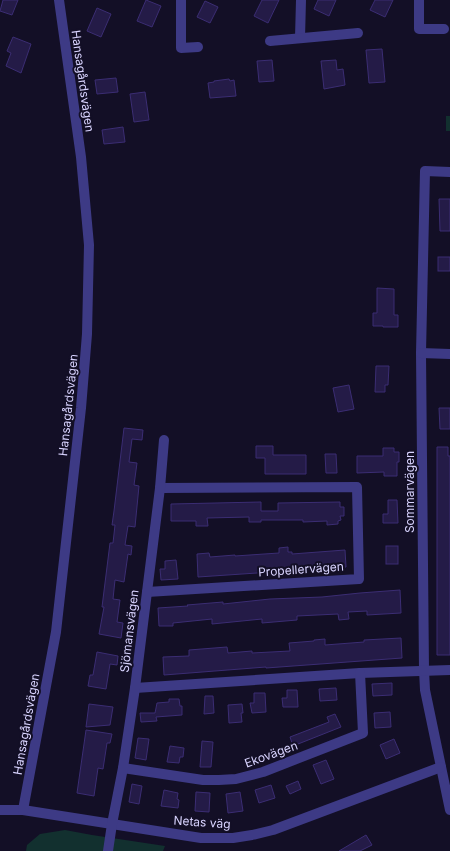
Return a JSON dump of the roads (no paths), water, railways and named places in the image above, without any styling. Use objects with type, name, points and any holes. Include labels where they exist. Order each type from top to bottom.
[{"type":"street","name":"Hansagårdsvägen","points":[[23,810],[56,632],[81,408],[87,334],[89,245],[81,157],[59,0]]},
{"type":"street","points":[[181,0],[181,48],[198,47]]},
{"type":"street","points":[[300,38],[301,0]]},
{"type":"street","points":[[419,0],[419,29],[444,29]]},
{"type":"street","points":[[270,41],[358,33]]},
{"type":"street","name":"Sommarvägen","points":[[450,172],[425,171],[421,353],[425,690],[450,810]]},
{"type":"street","points":[[421,353],[450,354]]},
{"type":"street","name":"Sjömansvägen","points":[[108,851],[124,768],[135,688],[160,488],[164,440]]},
{"type":"street","name":"Propellervägen","points":[[147,592],[359,579],[357,487],[160,488]]},
{"type":"street","points":[[135,688],[360,673],[450,670]]},
{"type":"street","name":"Ekovägen","points":[[124,768],[203,780],[236,779],[263,772],[363,733],[360,673]]},
{"type":"street","name":"Netas väg","points":[[0,810],[23,810],[201,838],[233,838],[252,836],[273,830],[441,767]]}]
